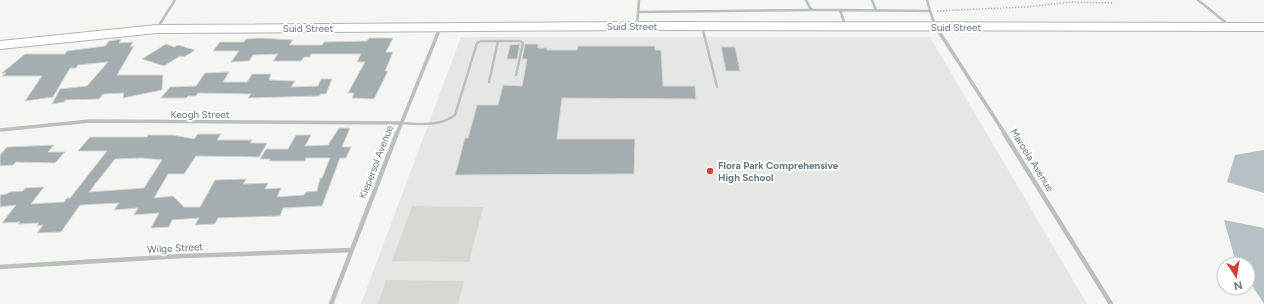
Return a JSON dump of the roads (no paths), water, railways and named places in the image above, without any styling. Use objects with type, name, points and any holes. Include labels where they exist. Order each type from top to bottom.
[{"type":"street","name":"Suid Street","points":[[0,44],[157,29],[637,26],[1264,27]]},
{"type":"street","name":"Maroela Avenue","points":[[936,27],[1031,174],[1111,304]]},
{"type":"street","name":"Kiepersol Avenue","points":[[331,304],[401,123],[440,28]]},
{"type":"street","name":"Keogh Street","points":[[0,130],[90,121],[401,123]]},
{"type":"street","name":"Wilge Street","points":[[0,267],[183,256],[352,250]]},
{"type":"lane","points":[[157,29],[175,0]]},
{"type":"lane","points":[[637,26],[639,0]]},
{"type":"lane","points":[[806,0],[810,8],[813,10]]},
{"type":"lane","points":[[872,0],[876,10]]},
{"type":"lane","points":[[927,0],[936,27]]},
{"type":"lane","points":[[1198,0],[1231,27]]},
{"type":"lane","points":[[638,12],[813,10],[930,11]]},
{"type":"lane","points":[[840,10],[846,27]]},
{"type":"lane","points":[[702,26],[717,87]]},
{"type":"lane","points":[[489,82],[498,41]]},
{"type":"lane","points":[[401,123],[441,123],[449,121],[455,115],[477,44],[481,42],[520,41],[523,43],[516,75]]},
{"type":"place","name":"Flora Park Comprehensive High School","points":[[710,171]]}]
